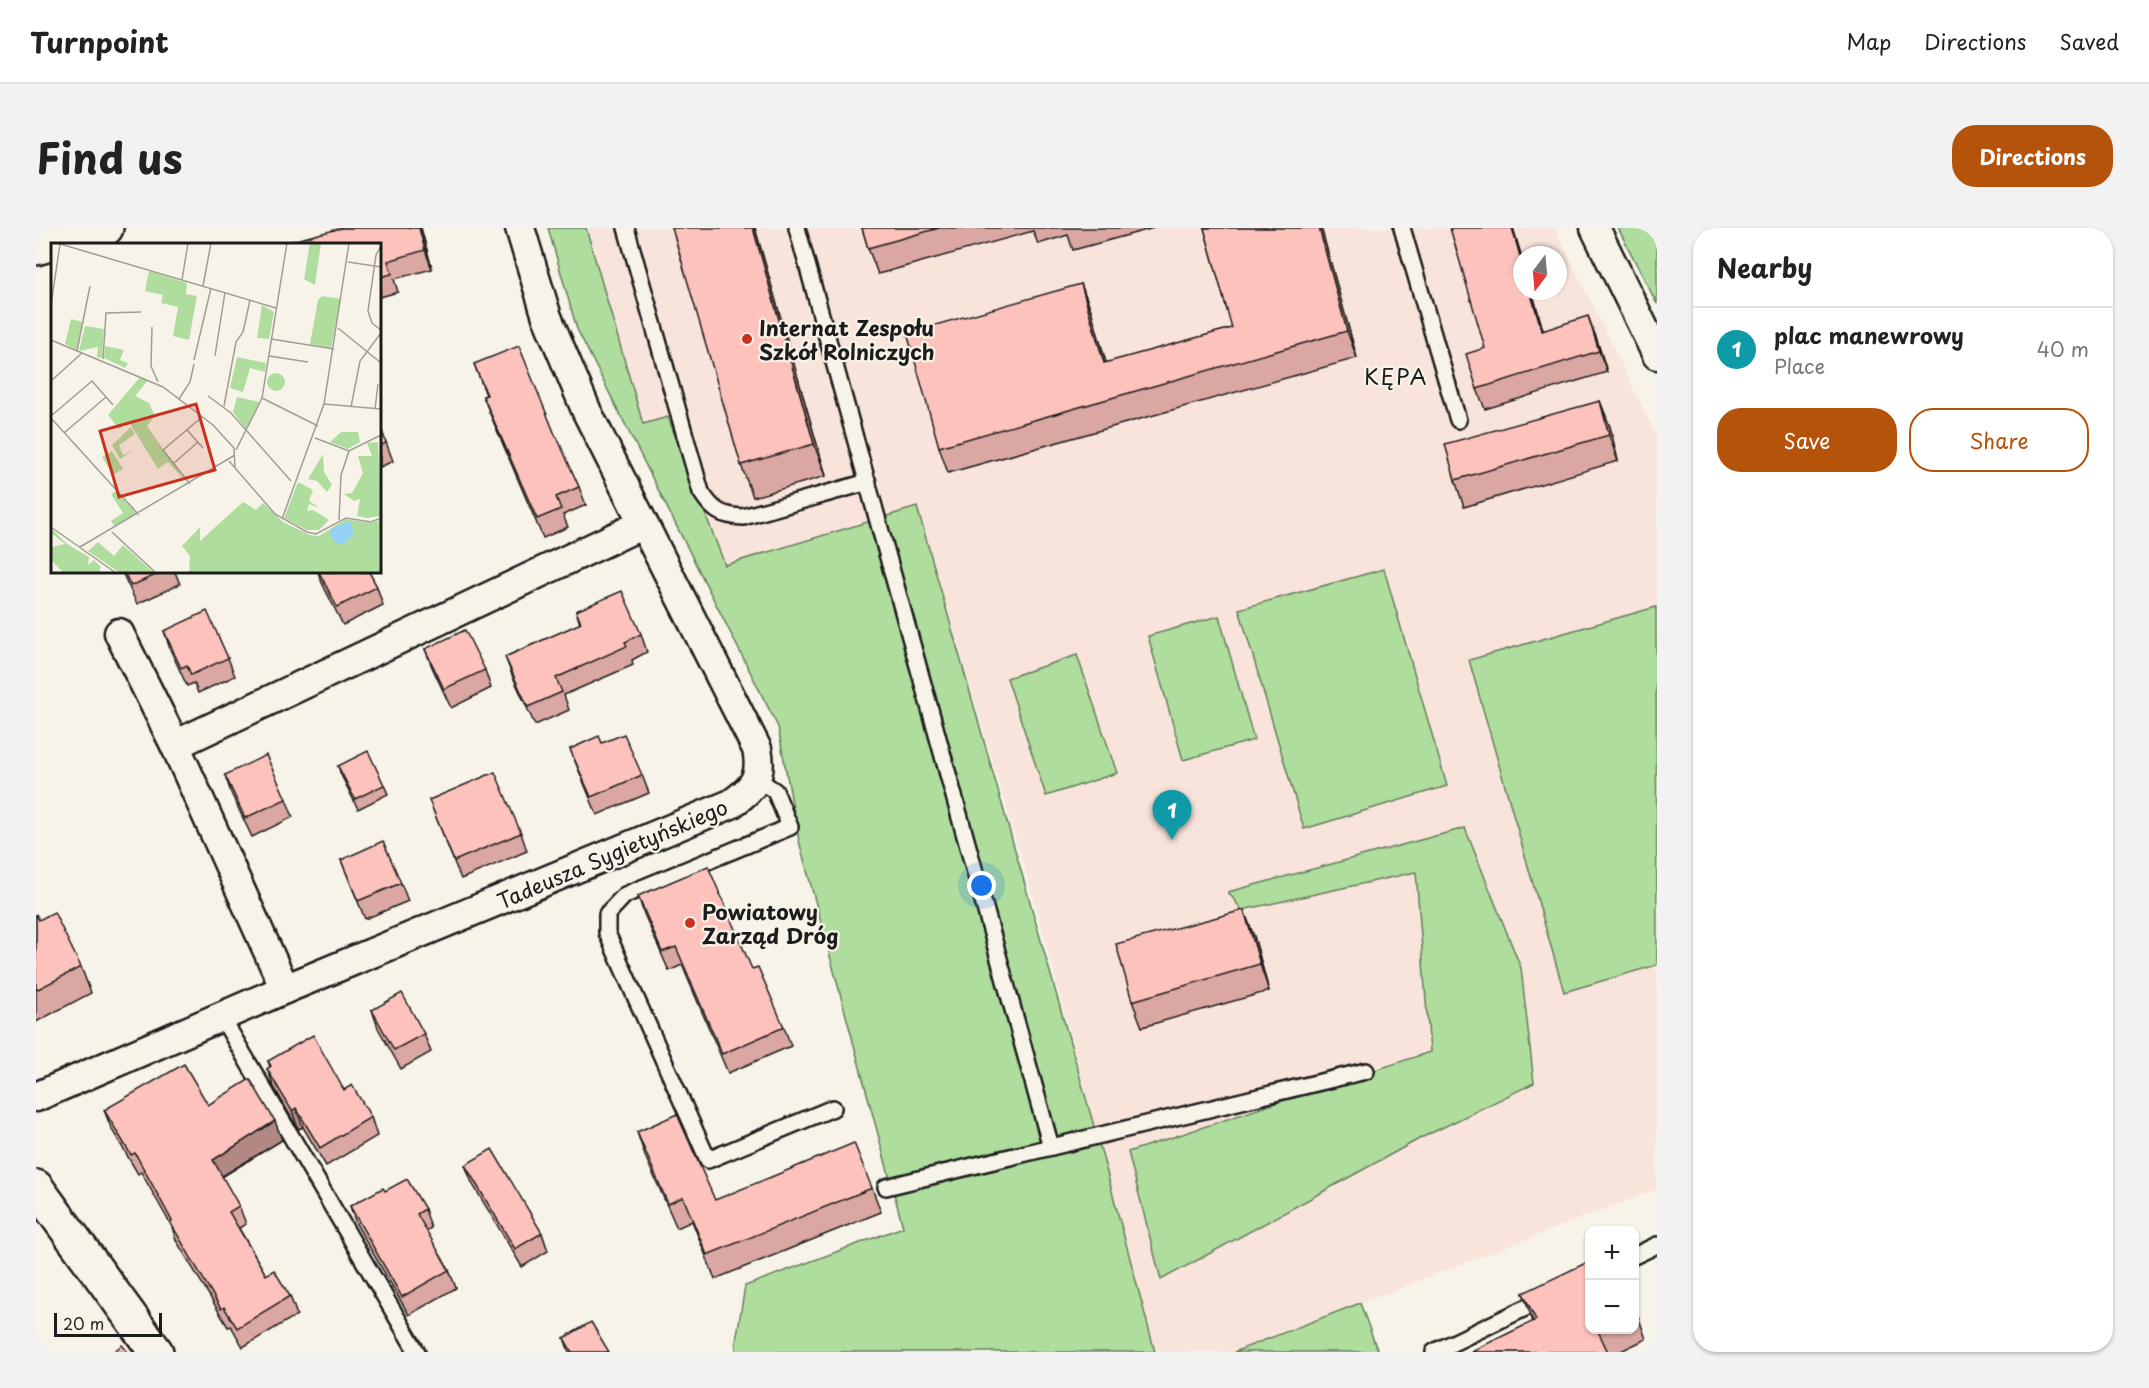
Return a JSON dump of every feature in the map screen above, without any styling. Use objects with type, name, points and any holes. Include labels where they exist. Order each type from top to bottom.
[{"type":"street","points":[[54,243],[106,228]]},
{"type":"street","points":[[520,228],[547,317],[586,412],[757,749],[761,765],[757,779]]},
{"type":"street","points":[[1595,228],[1657,355]]},
{"type":"street","points":[[36,248],[51,244]]},
{"type":"street","points":[[175,745],[643,524]]},
{"type":"street","points":[[119,633],[175,745],[285,988]]},
{"type":"street","name":"Tadeusza Sygietyńskiego","points":[[36,1097],[285,988],[731,804],[747,793],[757,779]]},
{"type":"street","points":[[36,1187],[156,1352]]},
{"type":"lane","points":[[626,228],[701,492],[709,505],[726,516],[743,517],[868,482]]},
{"type":"lane","points":[[797,228],[1051,1147]]},
{"type":"lane","points":[[1402,228],[1458,420]]},
{"type":"lane","points":[[757,779],[775,792],[790,827],[625,895],[607,914],[607,933],[708,1160],[833,1108]]},
{"type":"lane","points":[[221,1016],[417,1352]]},
{"type":"lane","points":[[886,1187],[1366,1071]]},
{"type":"lane","points":[[1639,1254],[1657,1245]]},
{"type":"lane","points":[[1434,1352],[1558,1292]]},
{"type":"shaded area","points":[[586,228],[1555,228],[1564,246],[1513,246],[1513,300],[1567,300],[1567,253],[1657,437],[1657,1189],[1234,1352],[1155,1352],[1037,910],[917,507],[725,565],[668,418],[643,424]]},
{"type":"green space","points":[[548,228],[586,228],[643,424],[668,417],[725,565],[917,507],[1102,1154],[1155,1352],[736,1352],[745,1286],[903,1227],[799,841],[778,727],[577,329]]},
{"type":"green space","points":[[1618,228],[1657,228],[1657,304]]},
{"type":"green space","points":[[1384,569],[1447,786],[1304,829],[1239,609]]},
{"type":"green space","points":[[1656,607],[1657,965],[1564,992],[1469,660]]},
{"type":"green space","points":[[1219,616],[1254,740],[1183,760],[1148,636]]},
{"type":"green space","points":[[1077,655],[1117,773],[1046,796],[1007,678]]},
{"type":"green space","points":[[1465,828],[1521,968],[1534,1083],[1421,1138],[1161,1280],[1128,1152],[1430,1052],[1416,872],[1242,910],[1228,892]]},
{"type":"green space","points":[[1360,1303],[1378,1352],[1234,1352]]},
{"type":"building","points":[[342,228],[419,228],[425,250],[388,261],[392,274],[381,277],[381,243],[284,243]]},
{"type":"building","name":"Internat Zespołu Szkół Rolniczych","points":[[672,228],[753,228],[814,444],[741,465]]},
{"type":"building","points":[[862,228],[939,228],[868,248]]},
{"type":"building","points":[[1204,228],[1319,228],[1347,331],[939,447],[907,333],[1081,284],[1104,363],[1232,328]]},
{"type":"building","points":[[1450,228],[1512,228],[1517,246],[1513,246],[1513,300],[1533,300],[1542,331],[1588,316],[1599,351],[1477,389],[1466,354],[1485,348]]},
{"type":"building","points":[[519,346],[579,487],[556,497],[561,509],[537,519],[483,396],[487,395],[474,364]]},
{"type":"building","points":[[1600,401],[1609,435],[1455,480],[1445,444]]},
{"type":"building","points":[[381,429],[386,443],[381,446]]},
{"type":"building","points":[[124,573],[160,573],[131,586]]},
{"type":"building","points":[[320,573],[370,573],[377,587],[337,607]]},
{"type":"building","points":[[622,591],[641,634],[625,642],[627,646],[556,678],[562,692],[528,707],[505,657],[581,623],[576,611]]},
{"type":"building","points":[[207,611],[228,658],[191,675],[187,665],[181,668],[164,631]]},
{"type":"building","points":[[465,630],[485,670],[444,689],[425,649]]},
{"type":"building","points":[[624,734],[642,775],[591,797],[570,749],[599,736],[602,743]]},
{"type":"building","points":[[368,751],[384,785],[355,799],[338,766]]},
{"type":"building","points":[[266,755],[286,799],[245,818],[225,775]]},
{"type":"building","points":[[495,772],[521,833],[454,861],[429,800]]},
{"type":"building","points":[[383,841],[401,883],[358,901],[341,860]]},
{"type":"building","points":[[708,866],[752,969],[758,967],[784,1027],[722,1054],[676,947],[662,952],[638,896]]},
{"type":"building","points":[[1244,910],[1260,964],[1132,1001],[1116,944]]},
{"type":"building","points":[[54,912],[81,967],[36,990],[36,914],[39,920]]},
{"type":"building","points":[[402,993],[424,1034],[394,1050],[372,1010]]},
{"type":"building","points":[[313,1035],[344,1090],[352,1085],[371,1117],[320,1148],[296,1108],[292,1111],[267,1069],[271,1066],[268,1061]]},
{"type":"building","points":[[184,1064],[208,1105],[250,1079],[275,1121],[213,1160],[239,1206],[229,1212],[266,1275],[274,1270],[290,1296],[237,1328],[224,1307],[221,1309],[170,1222],[172,1221],[135,1153],[131,1155],[104,1110]]},
{"type":"building","points":[[677,1114],[715,1200],[854,1143],[872,1188],[707,1255],[683,1197],[668,1204],[637,1132]]},
{"type":"building","points":[[492,1149],[542,1233],[515,1249],[465,1165]]},
{"type":"building","points":[[407,1179],[425,1209],[417,1214],[449,1270],[402,1297],[350,1206],[383,1188],[385,1191]]},
{"type":"building","points":[[1585,1263],[1585,1334],[1599,1334],[1608,1352],[1470,1352],[1536,1320],[1523,1293]]},
{"type":"building","points":[[591,1322],[609,1352],[572,1352],[564,1338]]},
{"type":"building","points":[[122,1345],[128,1352],[113,1352]]},
{"type":"place","name":"Internat Zespołu Szkół Rolniczych","points":[[747,339]]},
{"type":"place","name":"plac manewrowy","points":[[1172,840]]},
{"type":"place","name":"Powiatowy Zarząd Dróg","points":[[690,923]]},
{"type":"district","name":"KĘPA","points":[[1396,375]]}]
